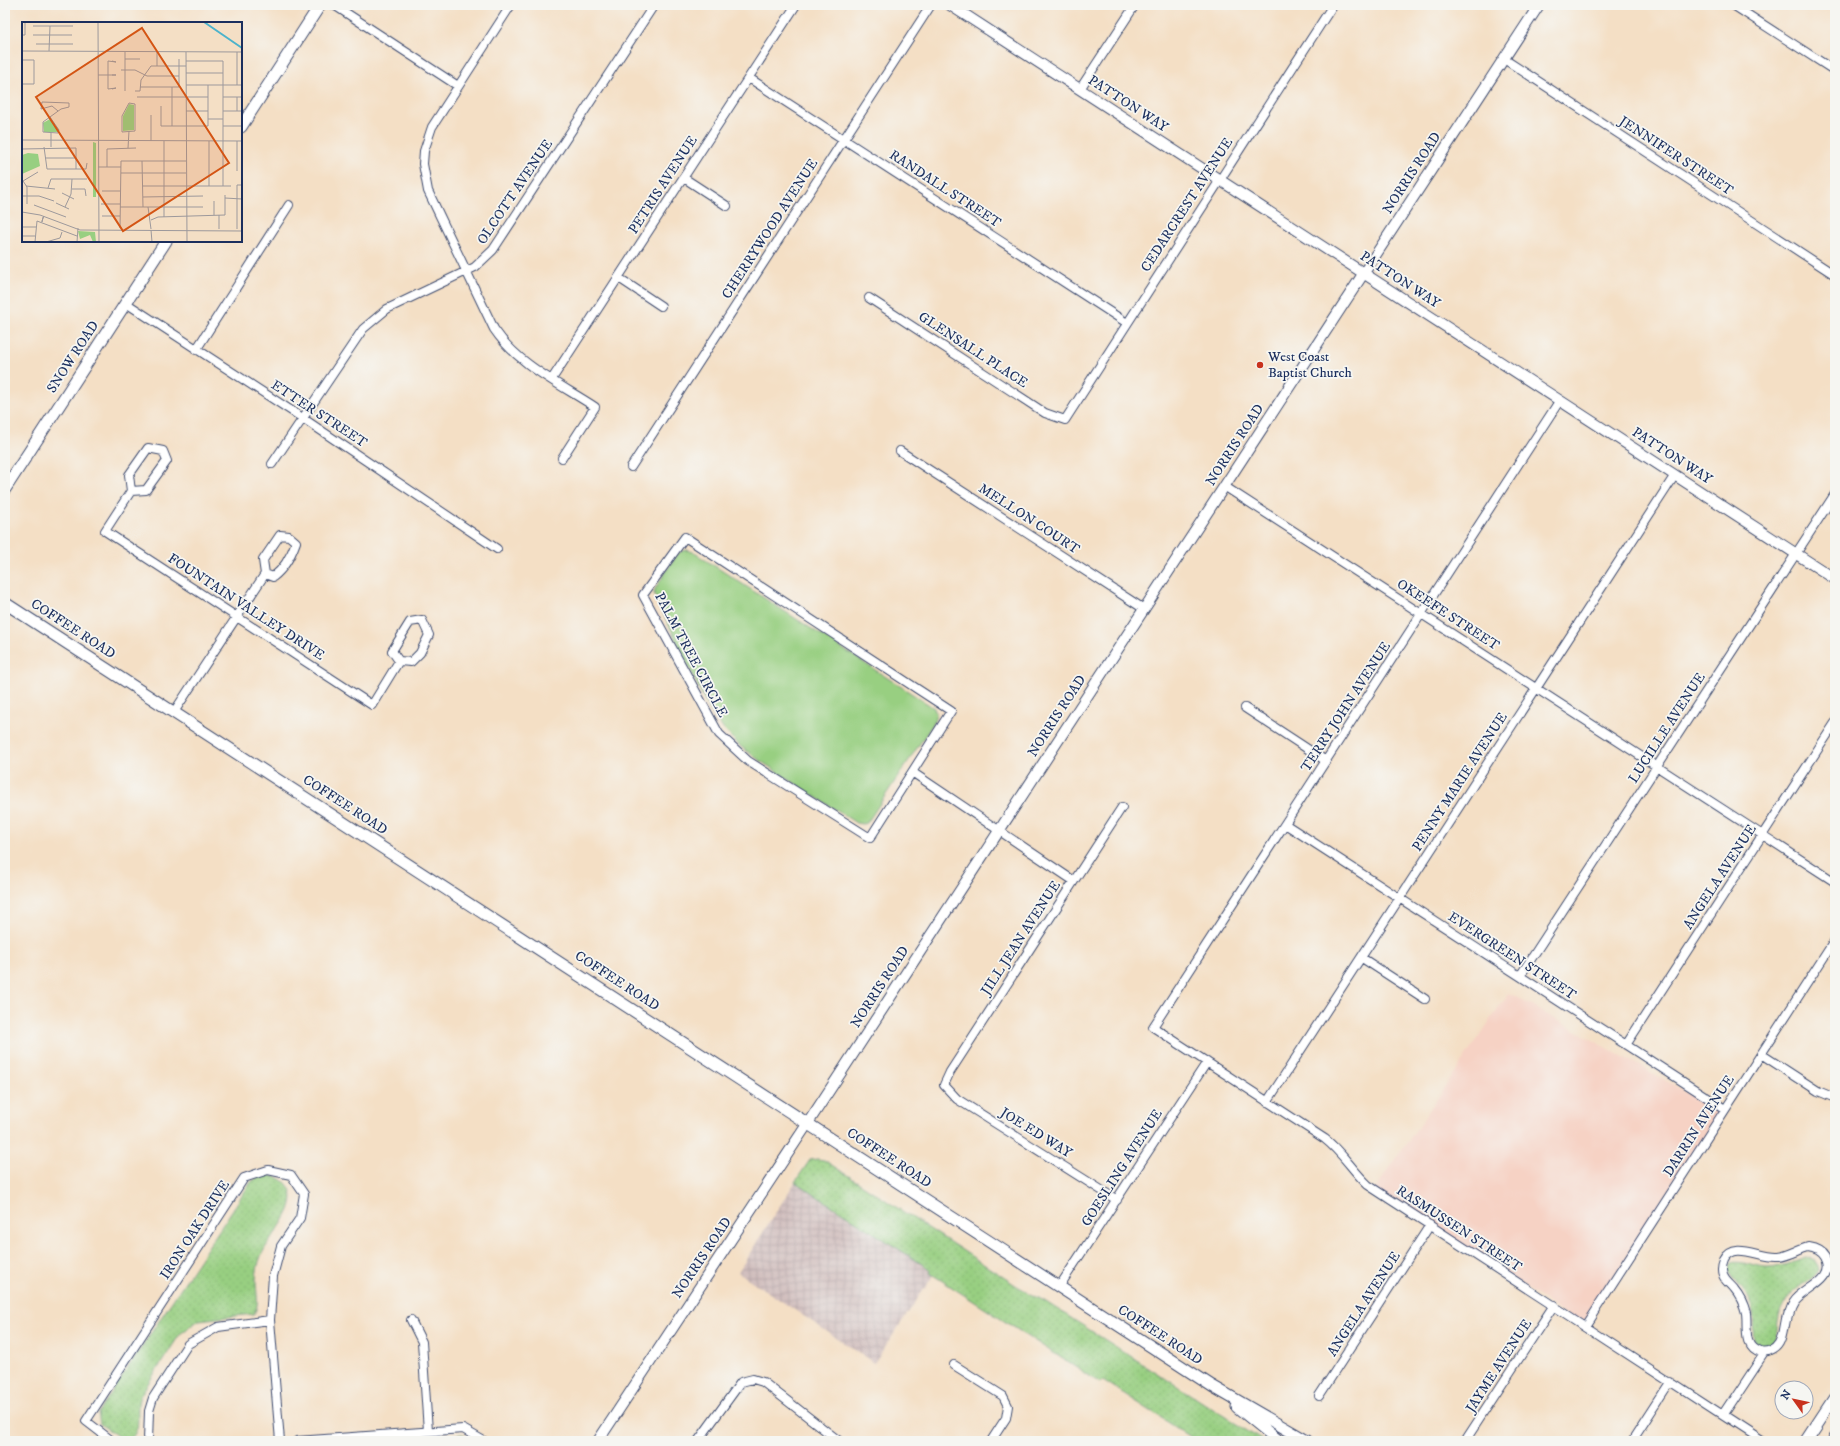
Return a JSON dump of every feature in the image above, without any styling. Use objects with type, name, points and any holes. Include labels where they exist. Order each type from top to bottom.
[{"type":"main road","points":[[242,125],[320,5]]},
{"type":"main road","name":"SNOW ROAD","points":[[5,489],[165,242]]},
{"type":"main road","name":"COFFEE ROAD","points":[[5,603],[1212,1386],[1307,1441]]},
{"type":"main road","name":"COFFEE ROAD","points":[[1212,1386],[1279,1441]]},
{"type":"main road","points":[[1806,1441],[1835,1397]]},
{"type":"main road","points":[[1831,1441],[1835,1435]]},
{"type":"street","points":[[334,5],[458,86]]},
{"type":"street","points":[[511,5],[429,133],[424,151],[423,164],[428,191],[494,330],[523,360],[595,407],[562,458]]},
{"type":"street","name":"OLCOTT AVENUE","points":[[272,464],[304,419],[355,339],[373,318],[387,309],[466,272],[485,259],[494,250],[654,5]]},
{"type":"street","name":"PETRIS AVENUE","points":[[552,379],[796,5]]},
{"type":"street","name":"CHERRYWOOD AVENUE","points":[[631,467],[931,5]]},
{"type":"street","name":"PATTON WAY","points":[[950,5],[1835,579]]},
{"type":"street","points":[[1080,89],[1135,5]]},
{"type":"street","name":"CEDARCREST AVENUE","points":[[1065,420],[1333,5]]},
{"type":"street","name":"NORRIS ROAD","points":[[598,1441],[999,832],[1539,5]]},
{"type":"street","points":[[1733,5],[1835,71]]},
{"type":"street","name":"JENNIFER STREET","points":[[1504,59],[1835,275]]},
{"type":"street","name":"RANDALL STREET","points":[[749,78],[1127,322]]},
{"type":"street","points":[[684,178],[727,206]]},
{"type":"street","points":[[196,350],[289,205]]},
{"type":"street","points":[[618,278],[662,306]]},
{"type":"street","name":"GLENSALL PLACE","points":[[869,298],[1045,413],[1065,420]]},
{"type":"street","name":"ETTER STREET","points":[[126,303],[304,419],[497,549]]},
{"type":"street","name":"TERRY JOHN AVENUE","points":[[1152,1027],[1560,400]]},
{"type":"street","points":[[148,448],[163,451],[167,461],[146,490],[131,491],[129,475],[148,448]]},
{"type":"street","name":"MELLON COURT","points":[[900,451],[1144,609]]},
{"type":"street","name":"PENNY MARIE AVENUE","points":[[1267,1102],[1675,475]]},
{"type":"street","name":"OKEEFE STREET","points":[[1224,486],[1763,835]]},
{"type":"street","name":"FOUNTAIN VALLEY DRIVE","points":[[131,491],[105,531],[372,705],[399,661]]},
{"type":"street","name":"LUCILLE AVENUE","points":[[1520,976],[1835,494]]},
{"type":"street","points":[[174,712],[266,574],[263,560],[271,547],[280,535],[290,536],[296,542],[290,557],[281,570],[273,577],[266,574]]},
{"type":"street","name":"PALM TREE CIRCLE","points":[[685,537],[951,712],[912,772],[870,838],[748,761],[732,748],[719,734],[708,716],[643,595],[685,537]]},
{"type":"street","points":[[422,620],[429,635],[420,653],[410,662],[399,661],[392,651],[410,622],[422,620]]},
{"type":"street","points":[[1245,708],[1326,761]]},
{"type":"street","name":"ANGELA AVENUE","points":[[1626,1045],[1835,723]]},
{"type":"street","points":[[912,772],[999,832],[1074,881]]},
{"type":"street","name":"JILL JEAN AVENUE","points":[[944,1085],[950,1072],[1122,807]]},
{"type":"street","name":"EVERGREEN STREET","points":[[1285,824],[1725,1109]]},
{"type":"street","points":[[1763,835],[1835,882]]},
{"type":"street","name":"DARRIN AVENUE","points":[[1585,1326],[1835,940]]},
{"type":"street","points":[[1362,958],[1425,999]]},
{"type":"street","name":"RASMUSSEN STREET","points":[[1152,1027],[1335,1147],[1359,1177],[1368,1185],[1761,1441]]},
{"type":"street","points":[[1761,1054],[1818,1091],[1835,1098]]},
{"type":"street","name":"GOESLING AVENUE","points":[[1059,1287],[1206,1062]]},
{"type":"street","name":"JOE ED WAY","points":[[944,1085],[957,1099],[1117,1200]]},
{"type":"street","name":"IRON OAK DRIVE","points":[[112,1441],[86,1421],[244,1178],[268,1170],[291,1175],[304,1194],[300,1218],[281,1246],[273,1276],[270,1320],[280,1441]]},
{"type":"street","name":"ANGELA AVENUE","points":[[1319,1396],[1430,1226]]},
{"type":"street","points":[[1723,1415],[1764,1353],[1772,1352],[1781,1344],[1787,1314],[1793,1303],[1808,1288],[1820,1282],[1827,1272],[1827,1260],[1819,1250],[1808,1247],[1790,1254],[1770,1257],[1743,1250],[1736,1250],[1726,1257],[1722,1264],[1724,1276],[1736,1290],[1745,1309],[1748,1342],[1756,1351],[1764,1353]]},
{"type":"street","name":"JAYME AVENUE","points":[[1466,1441],[1554,1306]]},
{"type":"street","points":[[148,1441],[149,1411],[152,1398],[188,1344],[218,1326],[270,1320]]},
{"type":"street","points":[[411,1320],[422,1342],[428,1431]]},
{"type":"street","points":[[954,1365],[1003,1396],[1008,1406],[1006,1418],[991,1441]]},
{"type":"street","points":[[698,1441],[741,1382],[753,1378],[763,1382],[838,1441]]},
{"type":"street","points":[[1632,1441],[1671,1381]]},
{"type":"street","points":[[297,1441],[463,1429],[484,1441]]},
{"type":"shaded area","points":[[1509,993],[1722,1112],[1584,1326],[1375,1190]]},
{"type":"shaded area","points":[[795,1182],[937,1270],[874,1363],[738,1272]]},
{"type":"green space","points":[[687,550],[693,552],[934,708],[936,714],[933,724],[867,823],[856,823],[759,760],[740,746],[724,730],[708,707],[654,594],[655,589],[676,556],[680,552]]},
{"type":"green space","points":[[810,1160],[824,1160],[1017,1286],[1046,1302],[1263,1441],[1197,1441],[1103,1380],[1100,1383],[930,1273],[931,1270],[795,1182]]},
{"type":"green space","points":[[266,1175],[277,1177],[286,1183],[291,1191],[292,1200],[284,1220],[265,1248],[257,1268],[257,1306],[254,1314],[199,1320],[180,1334],[140,1396],[138,1402],[137,1425],[134,1436],[129,1440],[122,1439],[100,1424],[98,1413],[251,1182],[258,1177]]},
{"type":"green space","points":[[1806,1258],[1815,1261],[1819,1268],[1818,1272],[1800,1286],[1786,1301],[1779,1315],[1776,1336],[1772,1347],[1763,1348],[1754,1342],[1752,1308],[1728,1270],[1731,1263],[1740,1262],[1771,1268]]},
{"type":"green space","points":[[463,1434],[472,1441],[379,1441]]},
{"type":"place","name":"West Coast Baptist Church","points":[[1260,365]]}]
